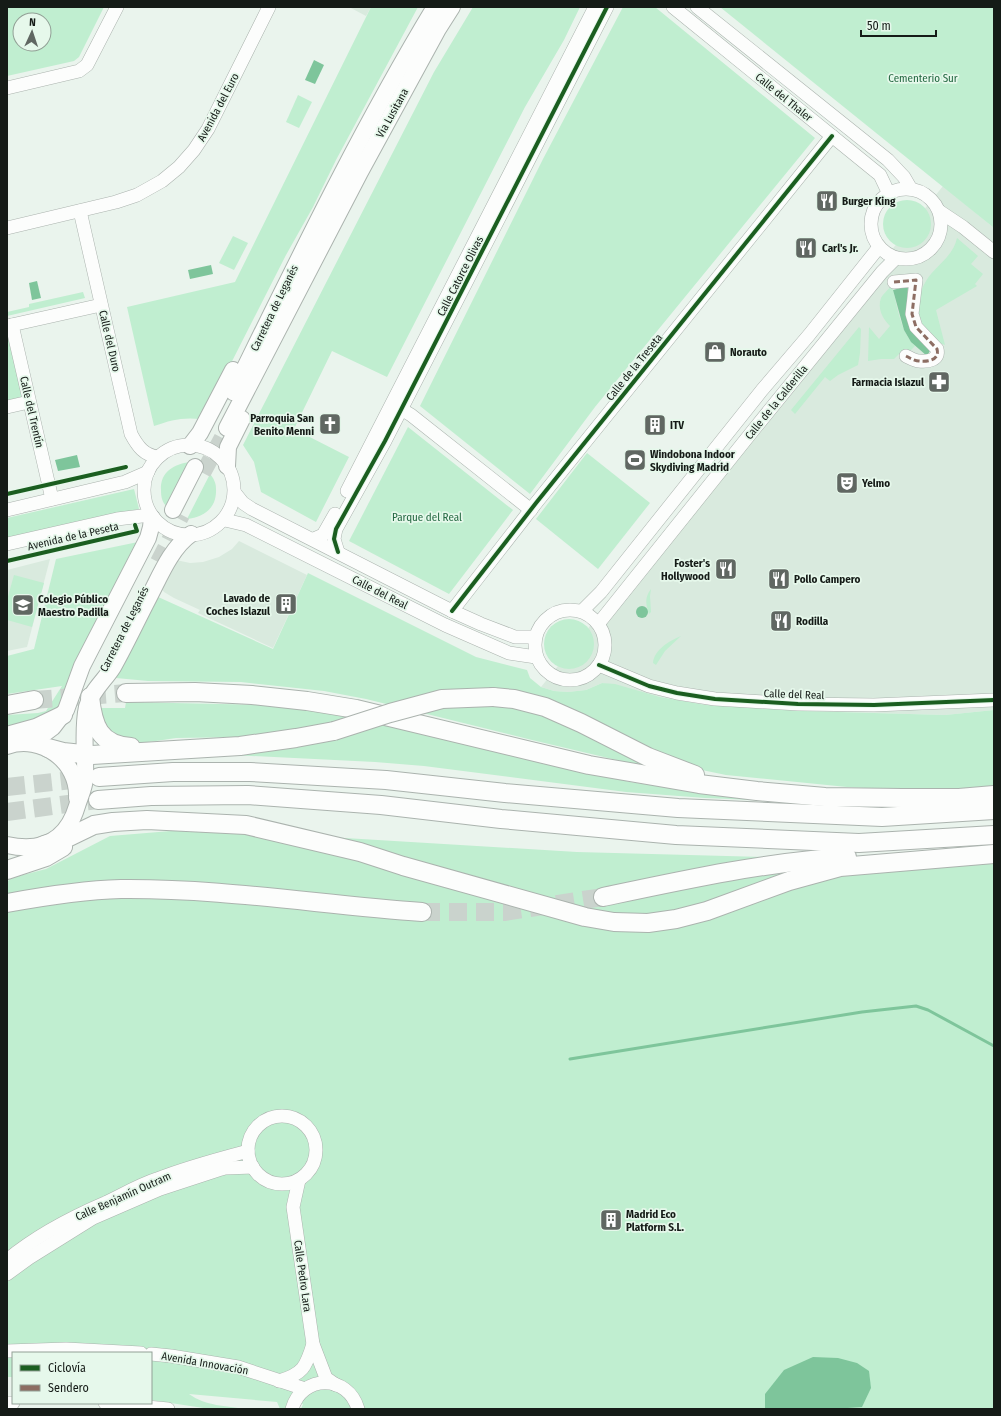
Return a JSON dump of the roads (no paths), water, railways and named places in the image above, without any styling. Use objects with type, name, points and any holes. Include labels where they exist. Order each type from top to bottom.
[{"type":"highway","points":[[126,693],[195,692],[252,695],[307,701],[356,709],[596,766],[699,784],[757,791],[825,797],[959,798],[994,795]]},
{"type":"highway","points":[[90,697],[94,720],[99,732],[110,743],[126,747],[165,750]]},
{"type":"highway","points":[[48,748],[63,752],[92,755],[240,746],[334,731],[397,711],[442,699],[493,697],[514,699],[545,707],[581,723],[648,757],[693,774],[747,785],[860,797]]},
{"type":"highway","points":[[7,705],[34,700]]},
{"type":"highway","points":[[7,736],[36,728],[64,713]]},
{"type":"highway","points":[[99,777],[173,772],[250,772],[386,780],[505,793],[678,808],[882,817],[994,810]]},
{"type":"highway","points":[[98,800],[151,796],[248,795],[381,805],[501,819],[676,835],[851,842],[994,835]]},
{"type":"highway","points":[[44,845],[63,840],[94,826],[113,822],[147,820],[246,825],[360,852],[403,866],[585,917],[614,922],[648,923],[676,919],[707,911],[789,881],[840,867],[994,854]]},
{"type":"highway","points":[[7,870],[54,853],[81,832]]},
{"type":"highway","points":[[603,897],[668,883],[773,865],[821,859],[994,849]]},
{"type":"highway","points":[[7,903],[49,895],[120,889],[197,892],[422,912]]},
{"type":"main road","name":"Vía Lusitana","points":[[331,195],[382,99],[435,7]]},
{"type":"main road","name":"Vía Lusitana","points":[[335,221],[438,29],[452,7]]},
{"type":"main road","name":"Carretera de Leganés","points":[[331,195],[222,425],[335,221]]},
{"type":"main road","points":[[190,446],[200,433],[317,209],[331,195]]},
{"type":"main road","points":[[227,466],[228,447],[325,256],[335,221]]},
{"type":"main road","points":[[177,512],[199,470]]},
{"type":"main road","points":[[26,743],[53,727],[64,713],[82,666],[148,538],[152,527],[151,517]]},
{"type":"main road","points":[[7,856],[15,846],[44,845],[55,839],[71,822],[85,778],[84,754],[86,718],[90,697],[107,677],[158,579],[183,540],[191,534]]},
{"type":"main road","name":"Carretera de Leganés","points":[[64,713],[154,558],[90,697]]},
{"type":"main road","points":[[7,746],[17,743],[39,745],[48,748],[59,756],[68,765],[73,775],[77,792],[77,806]]},
{"type":"street","points":[[7,88],[79,71],[84,68],[87,65],[116,7]]},
{"type":"street","name":"Calle Catorce Olivas","points":[[314,539],[323,535],[330,525],[595,7]]},
{"type":"street","name":"Calle Catorce Olivas","points":[[338,552],[334,539],[336,528],[402,409],[607,7]]},
{"type":"street","name":"Calle del Thaler","points":[[673,7],[880,175],[889,194]]},
{"type":"street","name":"Calle del Thaler","points":[[697,7],[888,160],[904,177],[911,189]]},
{"type":"street","name":"Avenida del Euro","points":[[7,228],[116,202],[137,195],[162,181],[179,167],[194,150],[208,129],[264,9]]},
{"type":"street","name":"Calle de la Treseta","points":[[452,611],[531,510],[832,136]]},
{"type":"street","points":[[939,211],[942,227],[937,242],[926,253],[912,259],[896,258],[884,252],[879,247],[872,232],[872,215],[880,200],[899,190],[911,189],[928,196],[939,211],[963,227],[994,252]]},
{"type":"street","name":"Calle del Duro","points":[[80,211],[132,434],[138,446],[145,453],[158,457]]},
{"type":"street","name":"Calle de la Calderilla","points":[[582,611],[601,592],[762,390],[809,335],[879,247]]},
{"type":"street","name":"Calle de la Calderilla","points":[[599,623],[755,428],[882,272],[896,258]]},
{"type":"street","points":[[894,282],[916,280],[912,314],[916,327],[937,349],[938,353],[938,356],[933,360],[918,362],[906,356]]},
{"type":"street","points":[[10,326],[101,305]]},
{"type":"street","name":"Calle del Trentín","points":[[10,326],[52,499]]},
{"type":"street","points":[[7,408],[29,402]]},
{"type":"street","points":[[402,409],[531,510]]},
{"type":"street","points":[[190,446],[201,447],[210,451],[227,466],[233,481],[235,493],[232,507],[225,520],[216,527],[191,534],[169,529],[151,517],[144,500],[145,480],[152,464],[158,457],[173,448],[190,446]]},
{"type":"street","points":[[7,510],[125,482],[148,472]]},
{"type":"street","name":"Calle del Real","points":[[235,493],[243,503],[252,509],[314,539],[452,611],[515,638],[535,637]]},
{"type":"street","name":"Avenida de la Peseta","points":[[7,544],[123,518],[151,517]]},
{"type":"street","name":"Calle del Real","points":[[225,520],[246,525],[445,625],[491,646],[509,653],[536,657]]},
{"type":"street","points":[[567,609],[582,611],[599,623],[605,637],[605,652],[599,665],[588,676],[573,680],[558,678],[545,670],[536,657],[534,647],[535,637],[541,623],[553,613],[567,609]]},
{"type":"street","name":"Calle del Real","points":[[599,665],[649,686],[678,693],[715,699],[798,704],[874,705],[994,700]]},
{"type":"street","points":[[284,1117],[295,1119],[305,1125],[312,1134],[316,1145],[316,1155],[307,1173],[299,1180],[289,1183],[277,1183],[264,1179],[253,1167],[248,1151],[252,1135],[263,1122],[273,1118],[284,1117]]},
{"type":"street","name":"Calle Benjamín Outram","points":[[7,1260],[21,1249],[54,1228],[89,1210],[157,1179],[248,1151]]},
{"type":"street","name":"Calle Benjamín Outram","points":[[7,1274],[35,1254],[93,1218],[126,1203],[160,1189],[225,1168],[253,1167]]},
{"type":"street","name":"Calle Pedro Lara","points":[[299,1180],[293,1207],[313,1344],[326,1378],[348,1391],[356,1402],[358,1409]]},
{"type":"street","name":"Calle Pedro Lara","points":[[277,1183],[293,1207]]},
{"type":"street","points":[[279,1380],[293,1377],[301,1371],[309,1360],[313,1344]]},
{"type":"street","name":"Calle Pedro Lara","points":[[308,1388],[313,1344]]},
{"type":"street","points":[[7,1351],[101,1352]]},
{"type":"street","name":"Avenida Innovación","points":[[152,1354],[238,1367],[308,1388]]},
{"type":"street","points":[[292,1409],[295,1400],[308,1388],[323,1383],[336,1384]]},
{"type":"street","points":[[115,1404],[168,1409]]},
{"type":"waterway","points":[[570,1059],[862,1012],[916,1006],[928,1010],[994,1046]]},
{"type":"tunnel","points":[[203,473],[227,428]]},
{"type":"tunnel","points":[[158,562],[182,515]]},
{"type":"tunnel","points":[[34,700],[126,693]]},
{"type":"tunnel","points":[[7,787],[90,778]]},
{"type":"tunnel","points":[[7,812],[98,800]]},
{"type":"tunnel","points":[[422,912],[504,912],[603,897]]},
{"type":"place","name":"Burger King","points":[[827,201]]},
{"type":"place","name":"Carl's Jr.","points":[[806,248]]},
{"type":"place","name":"Norauto","points":[[715,352]]},
{"type":"place","name":"Farmacia Islazul","points":[[939,382]]},
{"type":"place","name":"Parroquia San Benito Menni","points":[[330,424]]},
{"type":"place","name":"ITV","points":[[655,425]]},
{"type":"place","name":"Windobona Indoor Skydiving Madrid","points":[[635,460]]},
{"type":"place","name":"Yelmo","points":[[847,483]]},
{"type":"place","name":"Foster's Hollywood","points":[[726,569]]},
{"type":"place","name":"Pollo Campero","points":[[779,579]]},
{"type":"place","name":"Lavado de Coches Islazul","points":[[286,604]]},
{"type":"place","name":"Colegio Público Maestro Padilla","points":[[23,605]]},
{"type":"place","name":"Rodilla","points":[[781,621]]},
{"type":"place","name":"Madrid Eco Platform S.L.","points":[[611,1220]]},
{"type":"park label","name":"Cementerio Sur","points":[[923,78]]},
{"type":"park label","name":"Parque del Real","points":[[427,517]]}]
